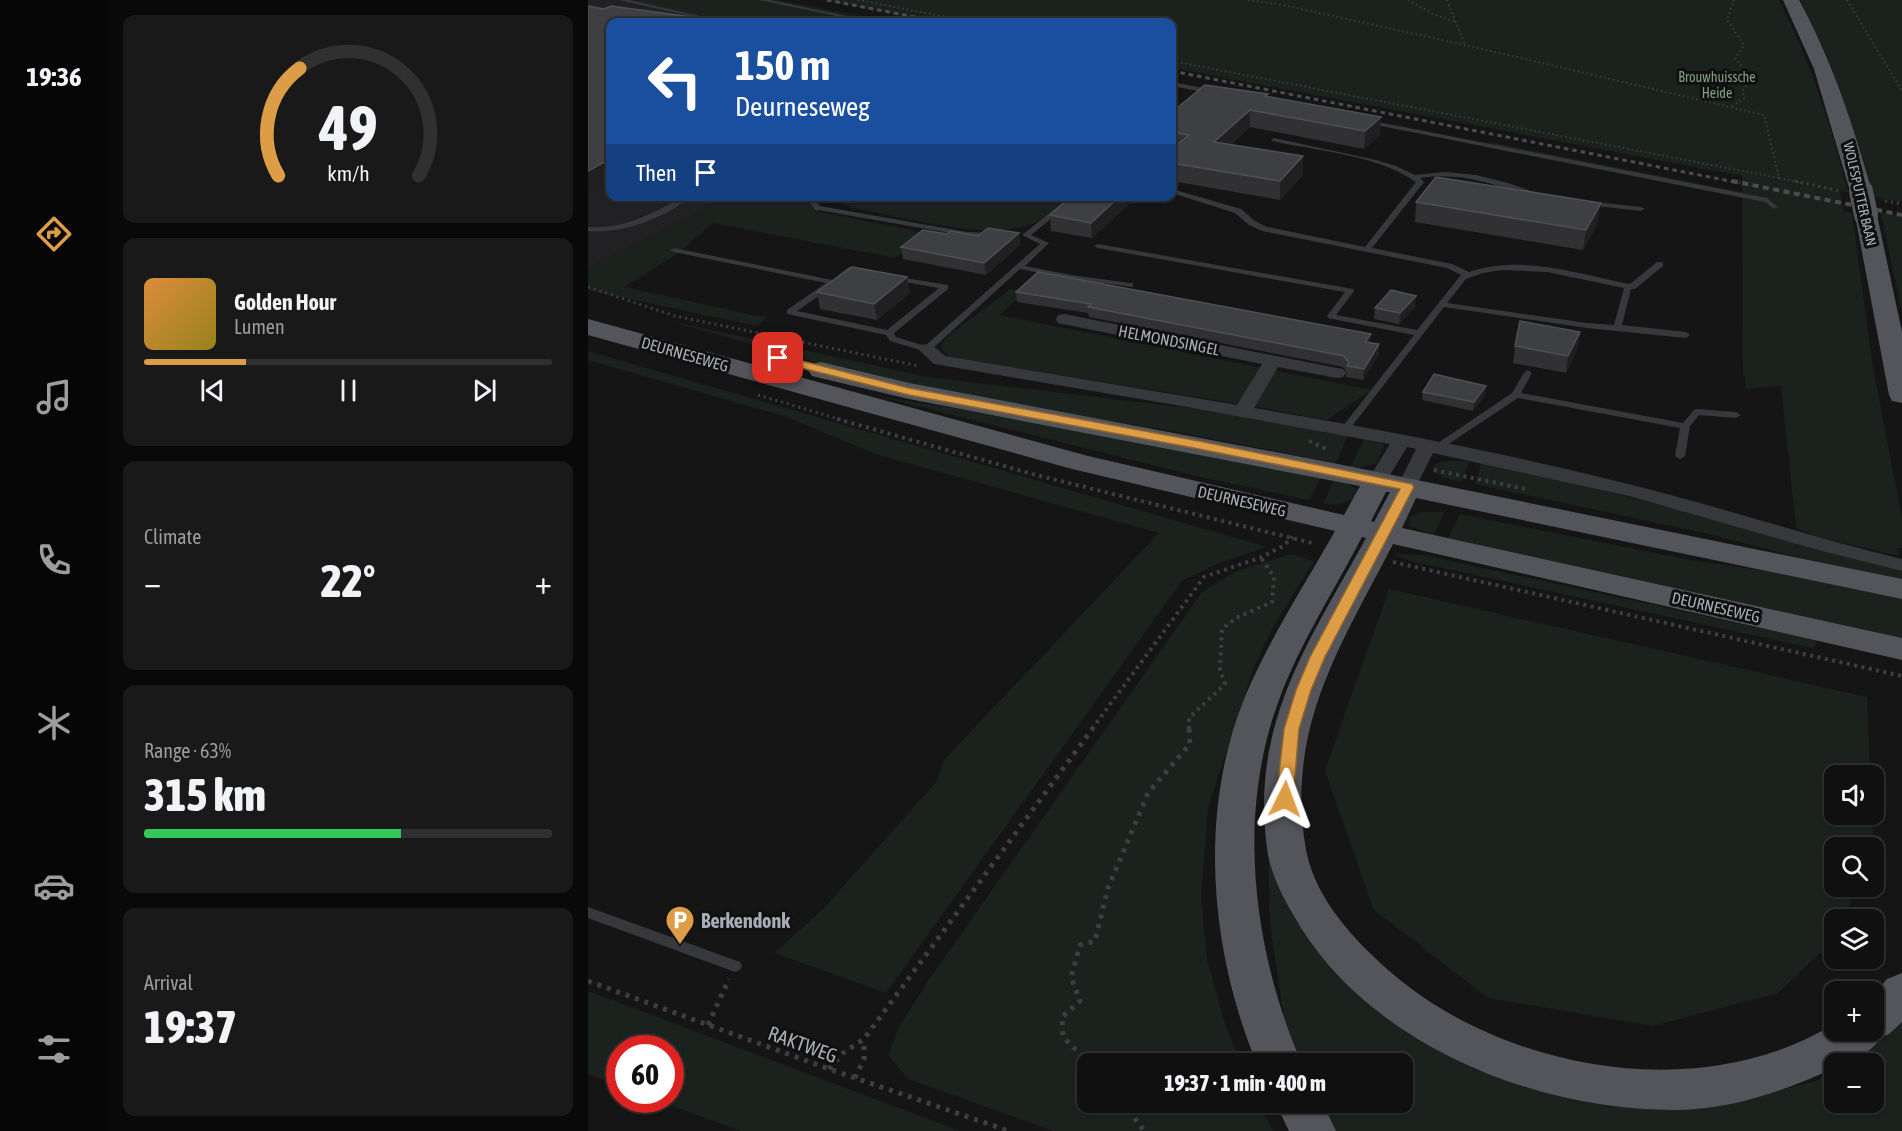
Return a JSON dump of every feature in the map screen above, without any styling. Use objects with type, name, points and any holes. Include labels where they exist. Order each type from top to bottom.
[{"type":"main road","name":"WOLFSPUTTER BAAN","points":[[1791,0],[1802,20],[1844,129],[1855,192],[1875,208],[1902,396]]},
{"type":"main road","name":"DEURNESEWEG","points":[[588,307],[909,391],[1377,481],[1412,477],[1902,589]]},
{"type":"main road","name":"DEURNESEWEG","points":[[588,327],[1082,463],[1369,539],[1902,649]]},
{"type":"main road","points":[[1276,1053],[1258,1002],[1243,941],[1235,888],[1234,827],[1238,784],[1252,727],[1270,678],[1412,477]]},
{"type":"main road","points":[[1377,481],[1369,539],[1303,690],[1292,729],[1285,783],[1286,846],[1292,870],[1300,890],[1329,939],[1367,978],[1425,1020],[1480,1049],[1527,1067],[1608,1086],[1679,1090],[1722,1086],[1766,1077],[1803,1064],[1846,1041]]},
{"type":"main road","points":[[1884,1012],[1902,991]]},
{"type":"main road","points":[[1304,1113],[1313,1131]]},
{"type":"street","name":"HELMONDSINGEL","points":[[1064,319],[1336,373]]},
{"type":"street","points":[[927,349],[940,360],[1346,428],[1599,482],[1902,565]]},
{"type":"street","points":[[1243,410],[1273,361]]},
{"type":"street","points":[[1377,481],[1401,440]]},
{"type":"street","points":[[1412,477],[1432,446]]},
{"type":"lane","points":[[622,0],[705,18]]},
{"type":"lane","points":[[762,0],[852,18]]},
{"type":"lane","points":[[1176,85],[1215,92]]},
{"type":"lane","points":[[1195,97],[1203,90]]},
{"type":"lane","points":[[1356,120],[1767,200],[1774,207]]},
{"type":"lane","points":[[1274,140],[1341,154],[1415,177],[1420,182],[1367,249]]},
{"type":"lane","points":[[1415,177],[1433,172],[1483,179],[1545,197]]},
{"type":"lane","points":[[1176,192],[1238,211],[1251,223],[1265,229],[1449,266],[1468,275]]},
{"type":"lane","points":[[588,229],[612,231],[626,228],[680,201]]},
{"type":"lane","points":[[812,201],[818,208],[828,210],[967,234],[1006,235]]},
{"type":"lane","points":[[1026,236],[1070,201]]},
{"type":"lane","points":[[1582,202],[1641,209]]},
{"type":"lane","points":[[860,271],[849,269],[790,312],[889,333],[893,339],[927,349],[1045,243],[1016,235]]},
{"type":"lane","points":[[1098,246],[1350,291],[1331,316],[1418,333]]},
{"type":"lane","points":[[674,250],[832,282]]},
{"type":"lane","points":[[1346,428],[1459,280],[1468,275],[1497,268],[1520,268],[1632,287],[1660,264]]},
{"type":"lane","points":[[1020,267],[1131,285]]},
{"type":"lane","points":[[881,275],[945,287],[889,333]]},
{"type":"lane","points":[[1617,327],[1628,286]]},
{"type":"lane","points":[[1441,304],[1510,317],[1539,318],[1594,328],[1617,327],[1686,335]]},
{"type":"lane","points":[[1432,446],[1516,396],[1528,373]]},
{"type":"lane","points":[[1516,396],[1685,426]]},
{"type":"lane","points":[[1680,456],[1685,426],[1697,411],[1736,415]]},
{"type":"lane","points":[[588,912],[735,966]]},
{"type":"path","points":[[858,0],[953,18]]},
{"type":"path","points":[[1248,0],[1283,5],[1465,45],[1764,115],[1779,178]]},
{"type":"path","points":[[1408,0],[1435,15],[1456,22]]},
{"type":"path","points":[[1447,0],[1465,45]]},
{"type":"path","points":[[1732,106],[1743,99],[1743,90],[1752,77],[1735,59],[1744,45],[1737,34],[1726,24],[1726,14],[1734,0]]},
{"type":"path","points":[[1847,0],[1902,91]]},
{"type":"path","points":[[1176,62],[1766,177],[1855,192]]},
{"type":"path","points":[[1875,208],[1902,204]]},
{"type":"path","points":[[1412,477],[1535,491]]},
{"type":"path","points":[[829,1069],[843,1053],[864,1039],[1204,577],[1219,570],[1274,554],[1292,538]]},
{"type":"path","name":"DEURNESEWEG","points":[[1369,539],[1902,676]]},
{"type":"path","points":[[1079,1053],[1063,1036],[1062,1017],[1080,1001],[1071,977],[1080,945],[1095,941],[1108,888],[1148,793],[1190,744],[1189,718],[1225,684],[1220,669],[1222,629],[1236,618],[1272,602],[1274,577],[1261,558]]},
{"type":"path","points":[[708,1025],[735,966]]},
{"type":"path","name":"RAKTWEG","points":[[588,981],[829,1069],[1010,1131]]},
{"type":"path","points":[[855,1078],[864,1059],[864,1039]]},
{"type":"path","points":[[1131,1113],[1144,1131]]},
{"type":"shaded area","points":[[588,0],[752,0],[841,18],[606,18],[606,201],[749,201],[588,276]]},
{"type":"green space","points":[[641,0],[778,0],[871,18],[725,18]]},
{"type":"green space","name":"Brouwhuissche Heide","points":[[820,0],[1779,0],[1800,44],[1818,91],[1848,192],[1840,191],[1844,212],[1852,213],[1873,367],[1902,519],[1902,548],[1898,548],[1899,556],[1822,538],[1796,528],[1781,386],[1746,389],[1745,376],[1743,376],[1742,198],[1485,147],[1490,142],[1742,192],[1742,176],[1176,69],[1176,18],[913,18]]},
{"type":"green space","points":[[1800,0],[1902,0],[1902,202],[1876,197],[1829,61]]},
{"type":"green space","points":[[718,201],[808,201],[821,212],[930,234],[895,258],[713,223],[677,254],[624,287],[767,318],[756,326],[588,290],[588,268]]},
{"type":"green space","points":[[836,201],[1064,201],[1032,224],[1014,229],[992,230],[943,226],[852,208]]},
{"type":"green space","points":[[1880,212],[1902,216],[1902,312],[1883,223]]},
{"type":"green space","points":[[1011,289],[1024,292],[1000,315],[1372,390],[1327,420],[951,358],[940,347],[950,334]]},
{"type":"green space","points":[[665,320],[928,377],[1240,414],[1349,433],[1336,463],[1177,432],[920,388],[840,369]]},
{"type":"green space","points":[[588,351],[1267,547],[1217,564],[1182,581],[886,993],[774,953],[822,910],[937,781],[944,760],[1159,533],[875,454],[787,417],[588,360]]},
{"type":"green space","points":[[877,396],[1023,419],[1321,477],[1309,500],[1200,477]]},
{"type":"green space","points":[[1365,438],[1377,440],[1384,445],[1376,464],[1359,468],[1350,467]]},
{"type":"green space","points":[[1443,461],[1469,461],[1461,482],[1442,477],[1432,471],[1434,465]]},
{"type":"green space","points":[[1481,463],[1586,486],[1902,567],[1902,580],[1797,557],[1708,534],[1475,484]]},
{"type":"green space","points":[[1334,480],[1349,484],[1358,490],[1354,499],[1337,505],[1324,503]]},
{"type":"green space","points":[[1423,512],[1444,512],[1434,535],[1409,526],[1409,517]]},
{"type":"green space","points":[[1460,514],[1696,561],[1780,573],[1902,599],[1902,638],[1448,538]]},
{"type":"green space","points":[[1291,554],[1314,561],[1272,629],[1254,667],[1208,808],[1201,897],[1207,960],[1226,1027],[1237,1053],[1077,1053],[1077,1113],[1263,1113],[1273,1131],[1053,1131],[908,1079],[888,1055],[900,1025],[930,978],[1202,592],[1237,571]]},
{"type":"green space","points":[[1397,554],[1423,555],[1816,640],[1815,646],[1812,648],[1410,561],[1396,556]]},
{"type":"green space","points":[[1389,589],[1867,697],[1870,765],[1824,765],[1824,825],[1873,825],[1873,832],[1871,837],[1824,837],[1824,897],[1853,897],[1847,909],[1824,909],[1824,949],[1778,993],[1653,1026],[1488,998],[1373,909],[1325,770]]},
{"type":"green space","points":[[1268,836],[1388,1017],[1439,1051],[1477,1070],[1558,1096],[1596,1102],[1764,1094],[1816,1081],[1824,1077],[1824,1113],[1884,1113],[1884,1053],[1866,1053],[1879,1041],[1884,1041],[1884,1036],[1902,1019],[1902,1131],[1332,1131],[1322,1113],[1413,1113],[1413,1053],[1296,1053],[1286,1030],[1269,905]]},
{"type":"green space","points":[[588,991],[960,1131],[741,1131],[684,1110],[684,1035],[606,1035],[606,1081],[588,1074]]},
{"type":"building","points":[[588,6],[604,9],[611,6],[700,18],[606,18],[606,161],[588,171]]},
{"type":"building","points":[[1205,85],[1268,94],[1265,96],[1381,117],[1365,131],[1250,110],[1214,142],[1303,156],[1280,181],[1176,164],[1176,146],[1189,135],[1176,133],[1176,109]]},
{"type":"building","points":[[1436,177],[1601,203],[1586,230],[1416,202]]},
{"type":"building","points":[[1066,201],[1115,201],[1091,223],[1050,215]]},
{"type":"building","points":[[988,228],[1019,233],[984,263],[901,247],[923,230],[947,234],[951,231],[978,236]]},
{"type":"building","points":[[852,267],[907,277],[874,304],[817,292]]},
{"type":"building","points":[[1038,272],[1371,334],[1365,342],[1379,344],[1364,369],[1347,366],[1349,363],[1344,356],[1088,307],[1091,304],[1016,292]]},
{"type":"building","points":[[1391,290],[1416,296],[1400,313],[1375,308]]},
{"type":"building","points":[[1520,321],[1580,332],[1568,356],[1515,346]]},
{"type":"building","points":[[1434,374],[1486,386],[1474,402],[1423,392]]},
{"type":"railway","points":[[827,0],[920,18]]},
{"type":"railway","points":[[1176,72],[1740,183]]},
{"type":"railway","points":[[1732,181],[1902,215]]},
{"type":"place","name":"Berkendonk","points":[[680,946]]},
{"type":"route","points":[[778,358],[909,391],[1199,445],[1407,487],[1317,657],[1303,690],[1296,709],[1287,756],[1285,799]]}]
